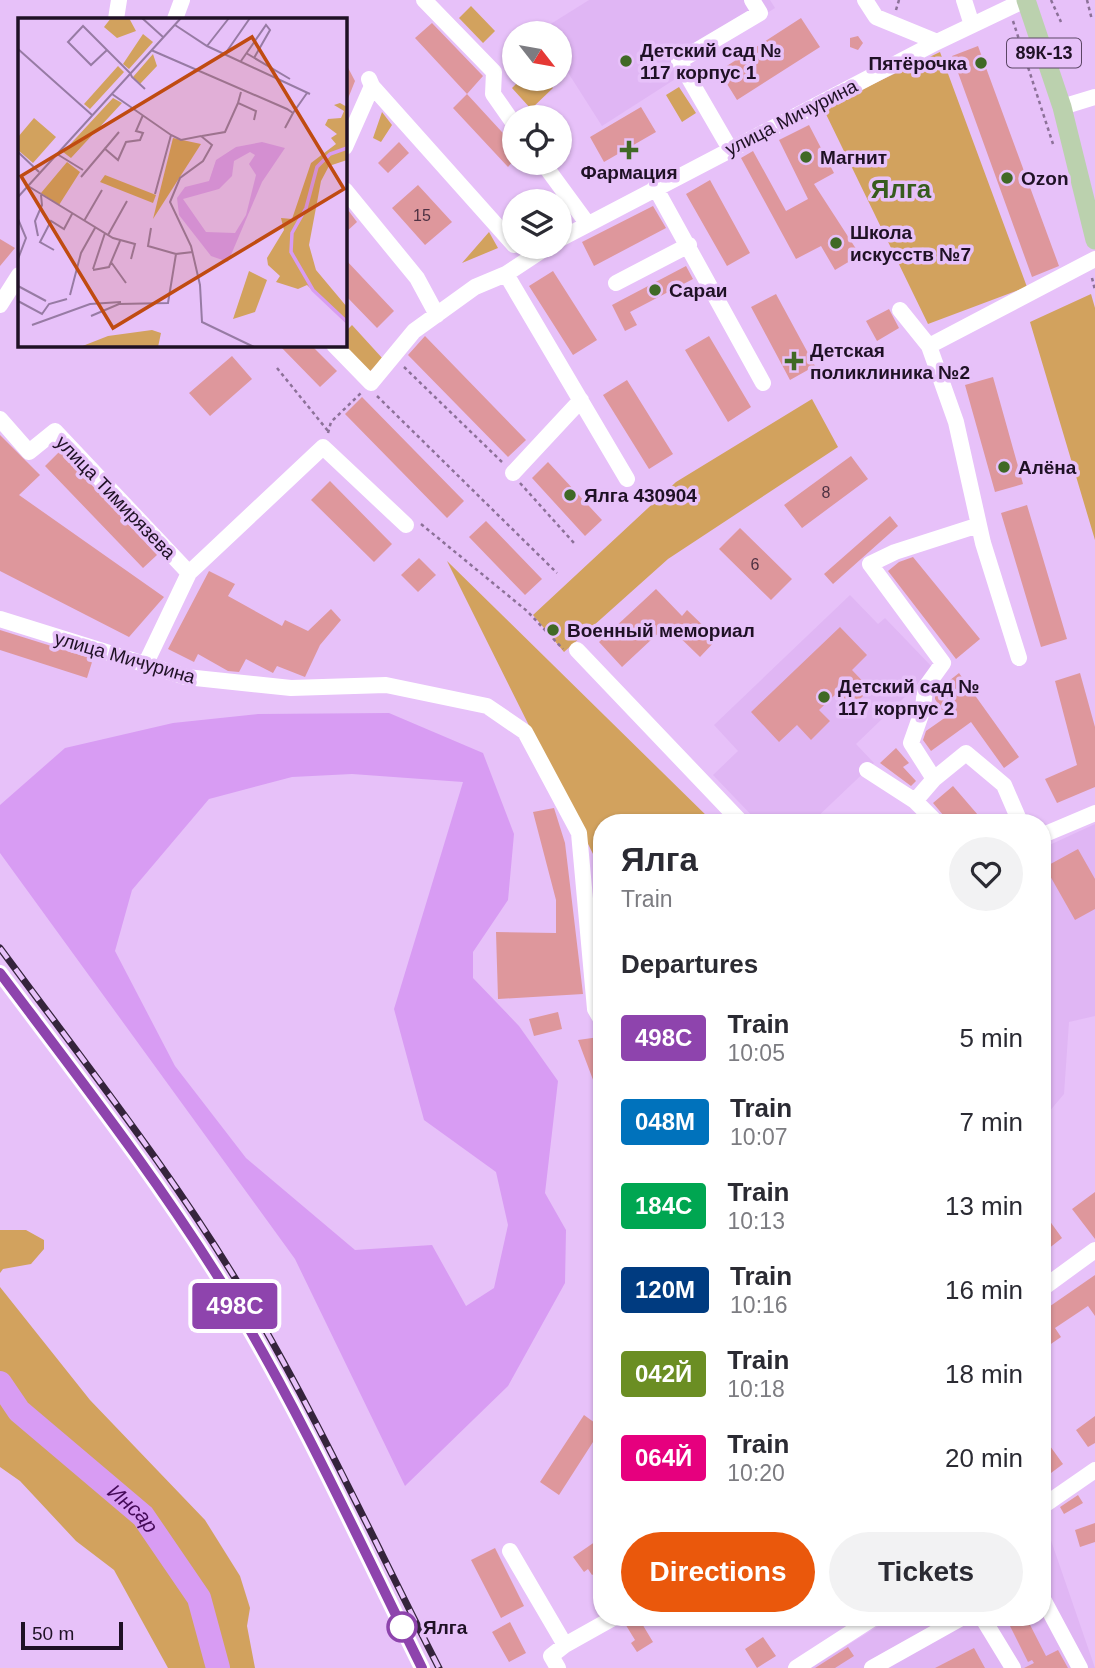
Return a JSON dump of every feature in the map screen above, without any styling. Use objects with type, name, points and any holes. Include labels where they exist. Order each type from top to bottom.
[{"type":"main road","name":"89К-13","points":[[1010,4],[1062,107],[1095,240]]},
{"type":"street","points":[[116,18],[119,0]]},
{"type":"street","points":[[175,18],[182,0]]},
{"type":"street","points":[[424,0],[494,72],[493,94],[502,107]]},
{"type":"street","points":[[730,149],[679,61],[760,13],[752,0]]},
{"type":"street","points":[[865,0],[876,17],[937,42]]},
{"type":"street","points":[[964,0],[972,25]]},
{"type":"street","name":"улица Мичурина","points":[[572,232],[1010,4]]},
{"type":"street","points":[[346,144],[370,82],[502,231]]},
{"type":"street","points":[[1062,107],[1095,97]]},
{"type":"street","points":[[552,175],[587,223]]},
{"type":"street","points":[[655,187],[763,383]]},
{"type":"street","points":[[347,200],[417,278],[436,315]]},
{"type":"street","points":[[615,283],[689,245]]},
{"type":"street","points":[[335,346],[369,385],[414,331],[475,287],[506,274],[514,259]]},
{"type":"street","points":[[929,346],[1095,259]]},
{"type":"street","points":[[506,274],[627,479]]},
{"type":"street","points":[[0,305],[18,277]]},
{"type":"street","points":[[900,310],[929,346],[956,422],[979,525],[1019,658]]},
{"type":"street","points":[[513,473],[581,400]]},
{"type":"street","name":"улица Тимирязева","points":[[0,419],[29,452],[55,430],[189,573],[145,664]]},
{"type":"street","points":[[189,573],[326,439],[406,525]]},
{"type":"street","points":[[934,779],[911,743],[923,709],[925,688],[943,663],[870,564],[895,552],[979,525]]},
{"type":"street","name":"улица Мичурина","points":[[0,619],[186,677],[291,688],[386,685],[487,706],[525,732],[579,833],[593,997]]},
{"type":"street","points":[[577,650],[733,814]]},
{"type":"street","points":[[915,801],[934,779],[966,753],[1004,785],[1017,814]]},
{"type":"street","points":[[867,770],[915,801],[928,814]]},
{"type":"street","points":[[1051,832],[1095,813]]},
{"type":"street","points":[[1051,1282],[1095,1250]]},
{"type":"street","points":[[1051,1501],[1095,1471]]},
{"type":"street","points":[[510,1551],[565,1645]]},
{"type":"street","points":[[1051,1614],[1080,1668]]},
{"type":"street","points":[[558,1668],[551,1656],[599,1626]]},
{"type":"street","points":[[796,1668],[861,1626]]},
{"type":"street","points":[[872,1668],[947,1626]]},
{"type":"street","points":[[987,1626],[1013,1668]]},
{"type":"path","points":[[1051,0],[1061,22]]},
{"type":"path","points":[[1087,0],[1092,20]]},
{"type":"path","points":[[1010,4],[1055,150]]},
{"type":"path","points":[[394,355],[513,473],[574,543]]},
{"type":"path","points":[[277,368],[326,439]]},
{"type":"path","points":[[326,439],[331,422],[369,385],[557,573]]},
{"type":"shaded area","name":"Детский сад № 117 корпус 1","points":[[589,0],[770,0],[775,8],[688,63],[691,69],[602,126],[572,79],[572,21],[555,21]]},
{"type":"shaded area","points":[[471,6],[495,31],[483,43],[459,18]]},
{"type":"shaded area","points":[[940,52],[1027,287],[928,324],[823,108]]},
{"type":"shaded area","points":[[679,87],[696,113],[682,122],[666,95]]},
{"type":"shaded area","points":[[515,91],[550,91],[535,105],[527,105]]},
{"type":"shaded area","points":[[382,112],[392,125],[381,142],[373,138]]},
{"type":"shaded area","points":[[489,232],[498,248],[462,263]]},
{"type":"shaded area","points":[[1091,294],[1095,308],[1095,540],[1030,322]]},
{"type":"shaded area","points":[[352,325],[383,359],[367,374],[342,346],[346,346],[346,331]]},
{"type":"shaded area","points":[[812,399],[838,447],[668,559],[564,652],[533,615],[676,482]]},
{"type":"shaded area","points":[[447,561],[705,814],[593,814],[593,854]]},
{"type":"shaded area","name":"Детский сад № 117 корпус 2","points":[[850,595],[878,624],[885,618],[934,669],[856,744],[874,763],[820,814],[750,814],[713,775],[738,751],[714,725]]},
{"type":"shaded area","points":[[389,713],[483,753],[514,834],[508,900],[473,952],[473,978],[519,1026],[558,1081],[545,1193],[566,1230],[565,1283],[508,1386],[405,1486],[295,1259],[0,853],[0,805],[65,748],[173,723],[258,714]],"holes":[[[352,774],[463,782],[394,1009],[424,1120],[496,1172],[508,1225],[494,1288],[466,1306],[432,1245],[355,1250],[246,1158],[175,1066],[115,951],[132,890],[209,799],[292,777]]]},
{"type":"shaded area","points":[[1095,824],[1095,1016],[1069,1022],[1064,1094],[1051,1109],[1051,844]]},
{"type":"shaded area","points":[[0,1230],[26,1230],[44,1240],[44,1249],[31,1264],[3,1269],[0,1273]]},
{"type":"shaded area","points":[[0,1287],[90,1400],[205,1520],[240,1576],[250,1608],[247,1626],[255,1668],[168,1668],[114,1570],[76,1541],[20,1481],[0,1467]]},
{"type":"shaded area","points":[[1051,1540],[1095,1668],[811,1668],[879,1626],[1051,1626]]},
{"type":"building","points":[[801,18],[820,47],[737,100],[719,71]]},
{"type":"building","points":[[432,23],[483,76],[467,94],[415,38]]},
{"type":"building","points":[[858,36],[863,43],[858,50],[850,47],[850,38]]},
{"type":"building","points":[[978,46],[1059,266],[1032,277],[952,56]]},
{"type":"building","points":[[346,64],[355,81],[346,104]]},
{"type":"building","points":[[467,94],[502,132],[502,161],[453,108]]},
{"type":"building","points":[[641,107],[656,132],[604,162],[590,137]]},
{"type":"building","points":[[809,125],[834,173],[814,184],[860,255],[835,270],[821,246],[796,259],[741,158],[753,151],[786,211],[808,199],[779,140]]},
{"type":"building","points":[[399,142],[409,153],[388,173],[378,163]]},
{"type":"building","points":[[710,180],[750,253],[727,266],[686,194]]},
{"type":"building","points":[[418,185],[452,222],[425,245],[392,208]]},
{"type":"building","points":[[653,206],[666,228],[594,266],[582,242]]},
{"type":"building","points":[[346,207],[357,222],[346,232]]},
{"type":"building","points":[[0,239],[15,248],[0,266]]},
{"type":"building","points":[[346,260],[394,311],[377,328],[346,296]]},
{"type":"building","name":"Сараи","points":[[686,266],[693,279],[630,312],[637,325],[625,331],[612,305]]},
{"type":"building","points":[[553,271],[597,340],[573,355],[529,286]]},
{"type":"building","points":[[776,294],[815,366],[790,380],[751,307]]},
{"type":"building","points":[[889,309],[899,328],[877,341],[866,321]]},
{"type":"building","points":[[425,336],[526,440],[508,457],[408,355]]},
{"type":"building","points":[[709,336],[751,407],[728,422],[685,350]]},
{"type":"building","points":[[280,346],[312,346],[337,371],[320,387]]},
{"type":"building","points":[[232,356],[252,379],[210,416],[189,393]]},
{"type":"building","points":[[993,377],[1023,484],[995,492],[965,385]]},
{"type":"building","points":[[627,380],[673,454],[649,469],[603,395]]},
{"type":"building","points":[[362,397],[464,501],[447,518],[345,414]]},
{"type":"building","points":[[0,435],[40,475],[19,495],[164,597],[129,637],[0,571]]},
{"type":"building","points":[[60,451],[157,555],[143,568],[45,466]]},
{"type":"building","points":[[851,456],[868,479],[802,528],[784,505]]},
{"type":"building","points":[[548,462],[602,520],[585,536],[532,478]]},
{"type":"building","points":[[330,481],[392,544],[374,562],[311,500]]},
{"type":"building","points":[[1027,505],[1067,639],[1041,647],[1001,513]]},
{"type":"building","points":[[890,516],[898,526],[833,584],[824,574]]},
{"type":"building","points":[[486,521],[542,579],[525,595],[469,537]]},
{"type":"building","points":[[740,528],[792,579],[771,600],[719,549]]},
{"type":"building","points":[[913,557],[980,639],[956,659],[888,571],[899,562]]},
{"type":"building","points":[[419,558],[436,575],[418,592],[401,575]]},
{"type":"building","points":[[209,571],[235,584],[228,596],[282,626],[285,620],[308,631],[331,609],[341,620],[320,645],[305,677],[277,666],[273,673],[246,659],[239,672],[228,671],[198,654],[194,662],[168,649]]},
{"type":"building","points":[[656,589],[682,616],[687,610],[717,639],[700,657],[667,625],[622,667],[599,642]]},
{"type":"building","points":[[840,627],[867,655],[852,670],[870,689],[852,707],[838,692],[819,710],[830,721],[811,740],[797,725],[779,742],[751,712]]},
{"type":"building","points":[[0,630],[93,659],[87,678],[0,650]]},
{"type":"building","points":[[959,673],[1019,757],[1004,768],[971,722],[931,751],[923,740],[926,731],[946,717],[935,699],[935,692]]},
{"type":"building","points":[[1080,673],[1095,727],[1095,787],[1057,803],[1045,779],[1077,765],[1055,681]]},
{"type":"building","points":[[896,748],[909,763],[903,767],[916,781],[911,786],[880,763]]},
{"type":"building","points":[[953,786],[977,814],[942,814],[933,803]]},
{"type":"building","points":[[554,808],[565,843],[583,994],[498,999],[496,932],[556,933],[556,900],[533,812]]},
{"type":"building","points":[[1078,849],[1095,879],[1095,909],[1075,920],[1051,878],[1051,864]]},
{"type":"building","points":[[558,1012],[562,1029],[534,1036],[529,1019]]},
{"type":"building","points":[[593,1038],[593,1080],[578,1040]]},
{"type":"building","points":[[1095,1192],[1095,1239],[1072,1209]]},
{"type":"building","points":[[1051,1223],[1062,1238],[1051,1247]]},
{"type":"building","points":[[1095,1275],[1095,1316],[1088,1306],[1055,1328],[1061,1337],[1051,1344],[1051,1305]]},
{"type":"building","points":[[584,1415],[593,1422],[593,1442],[559,1495],[540,1482]]},
{"type":"building","points":[[1095,1416],[1095,1443],[1088,1447],[1076,1430]]},
{"type":"building","points":[[1051,1447],[1063,1464],[1051,1473]]},
{"type":"building","points":[[1078,1495],[1083,1503],[1064,1514],[1060,1507]]},
{"type":"building","points":[[1095,1523],[1095,1542],[1080,1547],[1075,1530]]},
{"type":"building","points":[[593,1543],[593,1574],[588,1569],[584,1572],[573,1557]]},
{"type":"building","name":"Ялга","points":[[495,1548],[524,1606],[501,1618],[471,1560]]},
{"type":"building","points":[[510,1622],[526,1653],[509,1662],[492,1632]]},
{"type":"building","points":[[626,1626],[643,1626],[653,1642],[637,1652],[631,1643],[635,1640]]},
{"type":"building","points":[[1010,1626],[1031,1626],[1046,1656],[1058,1650],[1068,1668],[1024,1668],[1034,1663],[1032,1660],[1028,1662]]},
{"type":"building","points":[[763,1637],[776,1656],[757,1668],[745,1649]]},
{"type":"building","points":[[848,1647],[854,1656],[835,1668],[815,1668]]},
{"type":"building","points":[[974,1648],[985,1668],[935,1668]]},
{"type":"waterway","name":"Инсар","points":[[0,1383],[19,1411],[143,1516],[199,1598],[218,1668]]},
{"type":"railway","points":[[0,948],[157,1160],[244,1293],[320,1432],[439,1668]]},
{"type":"railway","points":[[0,973],[148,1172],[230,1296],[307,1433],[422,1668]]},
{"type":"train","name":"498С","points":[[0,973],[134,1152],[231,1297],[321,1465],[422,1668]]},
{"type":"place","name":"Детский сад № 117 корпус 1","points":[[626,61]]},
{"type":"place","name":"Пятёрочка","points":[[981,63]]},
{"type":"place","name":"Фармация","points":[[629,150]]},
{"type":"place","name":"Магнит","points":[[806,157]]},
{"type":"place","name":"Ozon","points":[[1007,178]]},
{"type":"place","name":"Школа искусств №7","points":[[836,243]]},
{"type":"place","name":"Сараи","points":[[655,290]]},
{"type":"place","name":"Детская поликлиника №2","points":[[794,361]]},
{"type":"place","name":"Алёна","points":[[1004,467]]},
{"type":"place","name":"Ялга 430904","points":[[570,495]]},
{"type":"place","name":"Военный мемориал","points":[[553,630]]},
{"type":"place","name":"Детский сад № 117 корпус 2","points":[[824,697]]},
{"type":"place","name":"Ялга","points":[[402,1627]]},
{"type":"district","name":"Ялга","points":[[901,189]]}]
